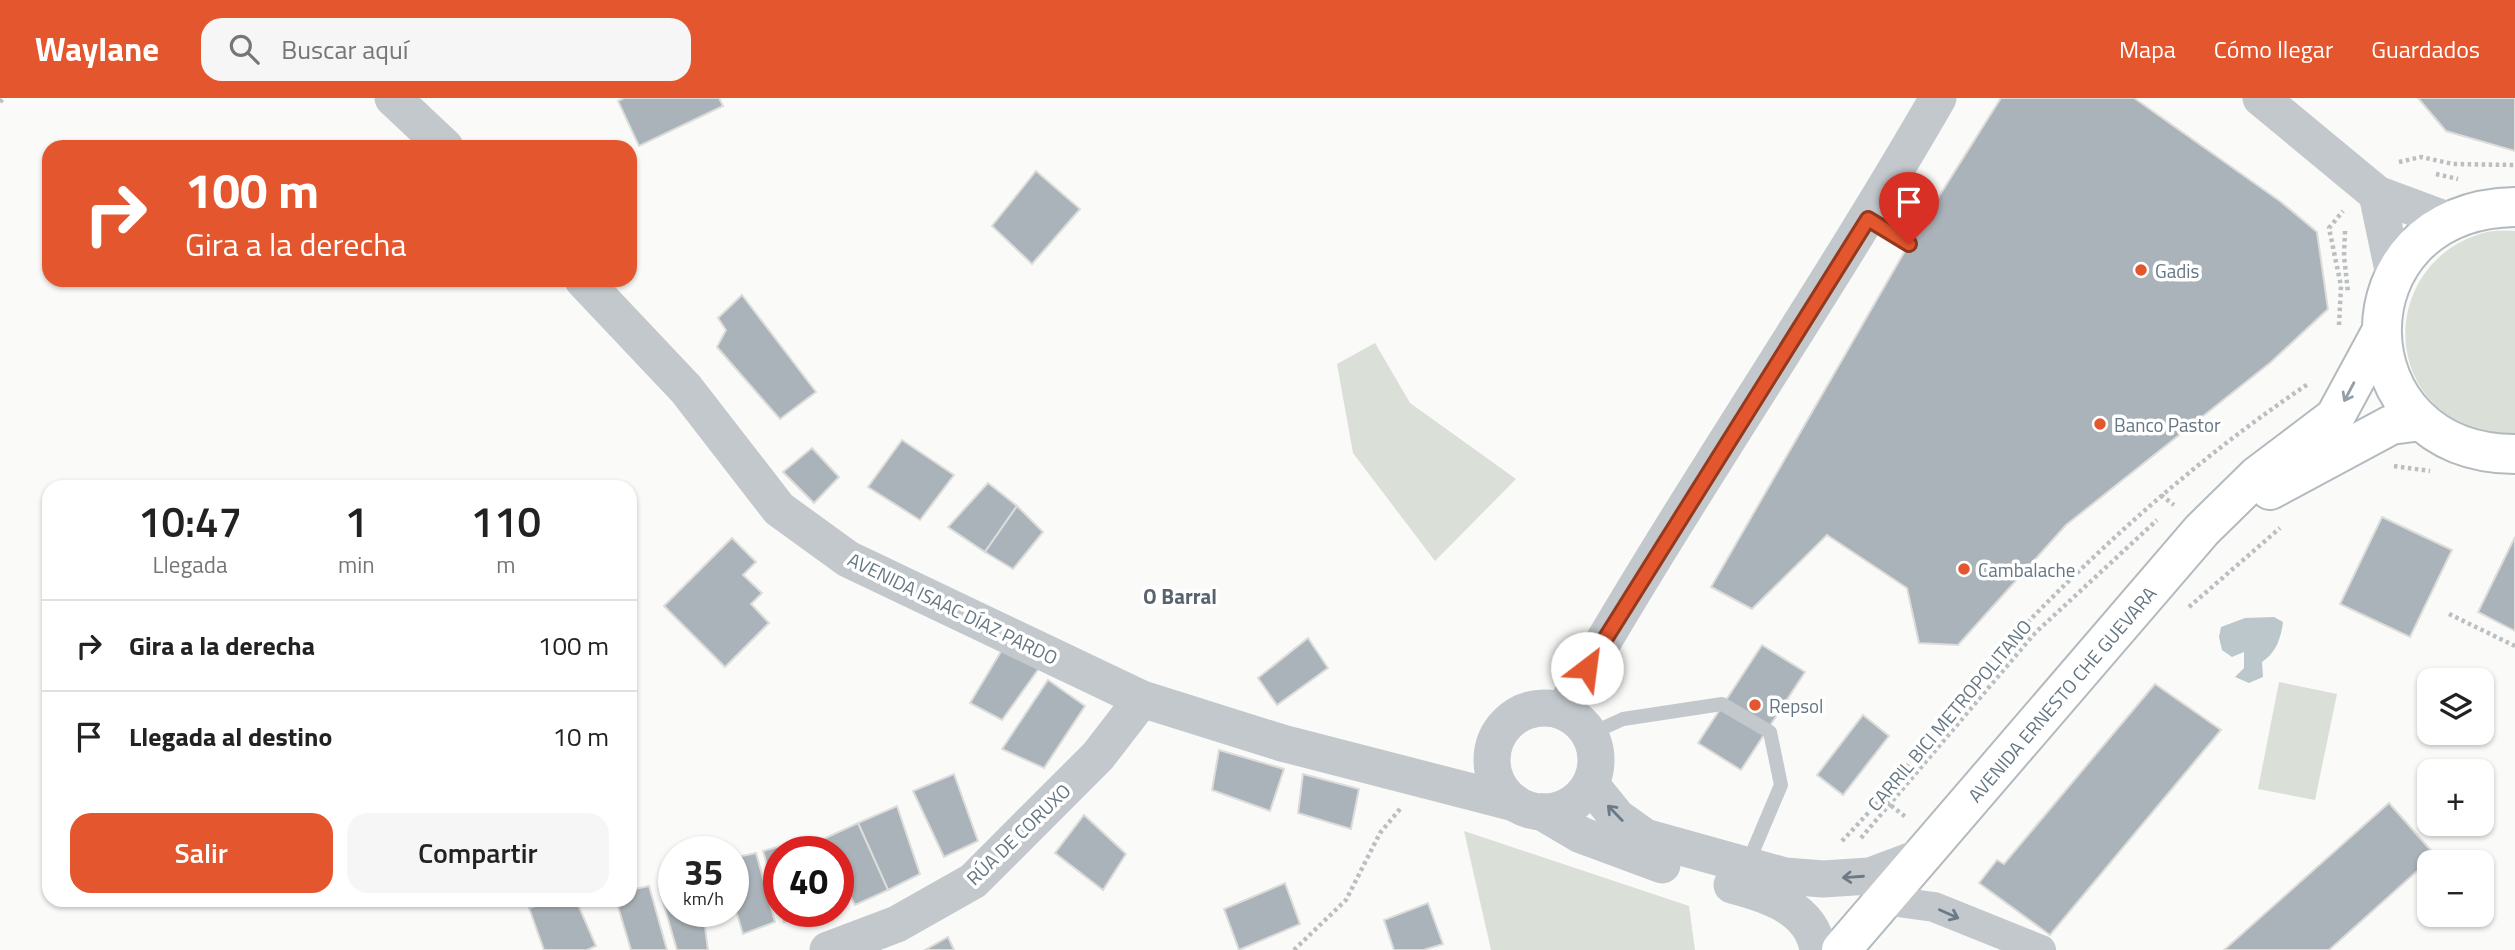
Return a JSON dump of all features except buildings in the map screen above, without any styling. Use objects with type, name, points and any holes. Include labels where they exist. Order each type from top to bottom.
[{"type":"main road","points":[[2515,206],[2484,207],[2448,220],[2416,243],[2394,275],[2384,303],[2381,332],[2386,365],[2400,396],[2421,421],[2444,438],[2471,449],[2515,454]]},
{"type":"main road","name":"AVENIDA ERNESTO CHE GUEVARA","points":[[1841,950],[2202,530],[2258,476],[2335,417],[2381,332]]},
{"type":"main road","name":"AVENIDA ERNESTO CHE GUEVARA","points":[[2202,530],[2284,482],[2391,425],[2421,421]]},
{"type":"street","points":[[393,98],[437,140]]},
{"type":"street","points":[[1576,722],[1613,624],[1868,219],[1938,98]]},
{"type":"street","points":[[2261,98],[2373,190],[2448,220]]},
{"type":"street","points":[[2373,190],[2394,275]]},
{"type":"street","name":"AVENIDA ISAAC DÍAZ PARDO","points":[[590,287],[686,388],[779,509],[848,559],[1142,699],[1282,743],[1424,778],[1528,808]]},
{"type":"street","name":"RÚA DE CORUXO","points":[[828,950],[897,924],[973,881],[1098,755],[1142,699]]},
{"type":"street","points":[[1528,808],[1562,809],[1579,799],[1591,785],[1597,768],[1596,750],[1576,722],[1545,707],[1526,710],[1510,719],[1498,734],[1492,751],[1492,770],[1497,782],[1528,808],[1581,835],[1675,870],[1757,892],[1791,908],[1801,914],[1818,950]]},
{"type":"street","points":[[1424,778],[1458,771],[1492,751]]},
{"type":"street","points":[[1591,785],[1617,817],[1645,837],[1746,867],[1813,878],[1870,876],[1918,858]]},
{"type":"street","points":[[1883,900],[1934,907],[2041,950]]},
{"type":"lane","points":[[1868,219],[1909,244]]},
{"type":"lane","points":[[1576,722],[1623,719],[1722,704],[1770,732],[1781,785],[1746,867]]},
{"type":"path","points":[[0,102],[4,98]]},
{"type":"path","points":[[2336,336],[2342,316],[2341,286],[2329,228],[2373,190],[2398,163],[2421,157],[2453,164],[2515,166]]},
{"type":"path","points":[[2349,294],[2344,256],[2346,227],[2373,190]]},
{"type":"path","points":[[1813,878],[1933,732],[1956,700],[2091,556],[2161,495],[2259,418],[2315,380]]},
{"type":"path","points":[[2386,465],[2443,475]]},
{"type":"path","name":"CARRIL BICI METROPOLITANO","points":[[1813,878],[1892,806],[1946,735],[2035,633],[2184,496]]},
{"type":"path","points":[[2181,614],[2288,521]]},
{"type":"path","points":[[2449,614],[2515,646]]},
{"type":"path","points":[[1294,950],[1346,900],[1380,833],[1424,778]]},
{"type":"shaded area","points":[[2515,231],[2515,434],[2500,434],[2458,422],[2432,402],[2415,377],[2406,349],[2406,320],[2414,292],[2430,267],[2453,246],[2483,233]]},
{"type":"shaded area","points":[[1375,343],[1410,403],[1516,479],[1435,561],[1353,453],[1337,364]]},
{"type":"shaded area","points":[[2274,617],[2283,622],[2282,628],[2274,650],[2262,662],[2263,677],[2249,683],[2235,677],[2244,668],[2244,652],[2232,657],[2222,650],[2219,637],[2221,627],[2245,618]]},
{"type":"shaded area","points":[[2279,682],[2337,694],[2315,800],[2258,789]]},
{"type":"shaded area","points":[[1464,831],[1689,906],[1695,950],[1491,950]]},
{"type":"place","name":"Gadis","points":[[2141,270]]},
{"type":"place","name":"Banco Pastor","points":[[2100,424]]},
{"type":"place","name":"Cambalache","points":[[1964,569]]},
{"type":"place","name":"Repsol","points":[[1755,705]]},
{"type":"district","name":"O Barral","points":[[1180,596]]},
{"type":"route","points":[[1587,668],[1868,219],[1909,244]]}]
